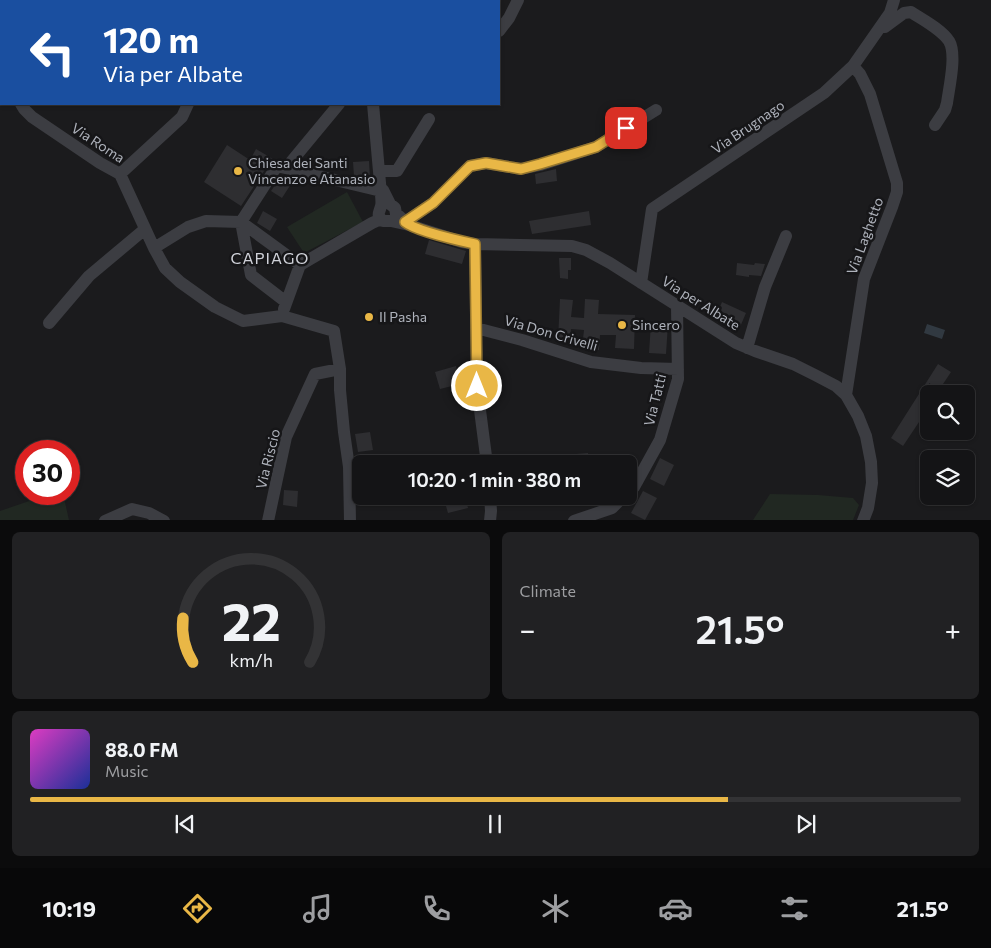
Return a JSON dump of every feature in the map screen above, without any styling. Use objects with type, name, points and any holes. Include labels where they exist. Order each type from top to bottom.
[{"type":"street","points":[[500,30],[510,18],[518,0]]},
{"type":"street","name":"Via Brugnago","points":[[641,283],[652,209],[824,93],[853,66],[890,13],[894,0]]},
{"type":"street","points":[[878,30],[906,12],[916,0]]},
{"type":"street","points":[[906,12],[912,12],[942,34],[950,42],[952,49],[953,55],[947,103],[945,110],[935,125]]},
{"type":"street","name":"Via Laghetto","points":[[846,395],[864,279],[897,192],[897,183],[870,94],[860,74],[853,66]]},
{"type":"street","name":"Via Roma","points":[[22,105],[32,117],[100,163],[120,174],[165,268],[180,282],[215,307],[242,321],[282,316]]},
{"type":"street","points":[[120,174],[182,117],[188,105]]},
{"type":"street","points":[[286,302],[251,275],[241,222],[281,167],[338,105]]},
{"type":"street","points":[[373,105],[381,188],[393,216]]},
{"type":"street","points":[[350,520],[349,467],[340,390],[340,369],[334,331],[282,316],[300,265],[372,223],[433,203],[470,166],[486,163],[521,169],[540,164],[596,147],[656,110]]},
{"type":"street","points":[[379,171],[397,171],[428,119]]},
{"type":"street","points":[[281,167],[381,188]]},
{"type":"street","name":"Via per Albate","points":[[393,216],[462,242],[475,244],[572,246],[594,253],[714,330],[747,348],[774,359],[793,364],[836,386],[846,395],[858,416],[866,436],[871,462],[872,483],[868,508],[863,520]]},
{"type":"street","points":[[154,248],[188,227],[206,221],[241,222],[300,265]]},
{"type":"street","points":[[49,323],[89,276],[145,229]]},
{"type":"street","points":[[747,348],[765,287],[786,236]]},
{"type":"street","points":[[475,244],[477,386],[486,455]]},
{"type":"street","name":"Via Tatti","points":[[637,482],[660,440],[678,379],[676,306]]},
{"type":"street","name":"Via Don Crivelli","points":[[476,328],[522,340],[591,362],[642,368],[678,369]]},
{"type":"street","name":"Via Riscio","points":[[268,520],[286,437],[315,374],[340,369]]},
{"type":"street","points":[[490,520],[491,505]]},
{"type":"street","points":[[574,520],[612,508],[615,505]]},
{"type":"street","points":[[105,520],[132,510],[149,513],[164,520]]},
{"type":"shaded area","points":[[347,192],[363,222],[304,253],[287,227]]},
{"type":"shaded area","points":[[927,324],[945,330],[942,339],[924,333]]},
{"type":"shaded area","points":[[770,494],[853,498],[859,505],[853,520],[753,520]]},
{"type":"shaded area","points":[[18,505],[66,505],[69,520],[0,520],[0,511]]},
{"type":"building","name":"Chiesa dei Santi Vincenzo e Atanasio","points":[[227,145],[250,160],[256,149],[273,159],[241,206],[204,182]]},
{"type":"building","points":[[369,161],[370,178],[354,176],[353,162]]},
{"type":"building","points":[[556,169],[557,181],[536,184],[535,174]]},
{"type":"building","points":[[282,175],[293,181],[282,198],[271,191]]},
{"type":"building","points":[[263,211],[277,219],[270,231],[257,223]]},
{"type":"building","points":[[589,211],[591,225],[532,234],[529,221]]},
{"type":"building","points":[[429,240],[466,251],[462,264],[425,254]]},
{"type":"building","points":[[559,258],[571,258],[571,270],[568,270],[568,279],[560,278]]},
{"type":"building","points":[[737,263],[765,264],[761,276],[749,275],[749,277],[736,275]]},
{"type":"building","points":[[560,299],[573,300],[571,317],[584,318],[585,299],[599,300],[598,314],[635,315],[634,349],[615,348],[616,335],[600,335],[599,350],[582,348],[584,330],[571,329],[570,341],[558,340]]},
{"type":"building","points":[[722,302],[746,313],[740,327],[716,316]]},
{"type":"building","points":[[651,323],[668,324],[666,354],[649,353]]},
{"type":"building","points":[[938,364],[951,372],[942,385],[932,385],[929,383],[929,385],[925,385]]},
{"type":"building","points":[[456,366],[460,384],[440,389],[435,372]]},
{"type":"building","points":[[920,392],[920,420],[903,446],[891,438]]},
{"type":"building","points":[[370,432],[373,450],[358,452],[355,434]]},
{"type":"building","points":[[588,453],[588,455],[576,455]]},
{"type":"building","points":[[660,458],[674,465],[664,486],[650,479]]},
{"type":"building","points":[[284,490],[298,491],[297,507],[283,505]]},
{"type":"building","points":[[643,491],[657,498],[645,520],[631,513]]},
{"type":"building","points":[[446,505],[467,505],[468,508],[448,513]]},
{"type":"place","name":"Chiesa dei Santi Vincenzo e Atanasio","points":[[238,171]]},
{"type":"place","name":"Il Pasha","points":[[369,317]]},
{"type":"place","name":"Sincero","points":[[622,325]]},
{"type":"district","name":"CAPIAGO","points":[[270,258]]},
{"type":"route","points":[[477,386],[475,244],[426,231],[405,222],[433,203],[470,166],[486,163],[521,169],[596,147],[626,128]]}]
